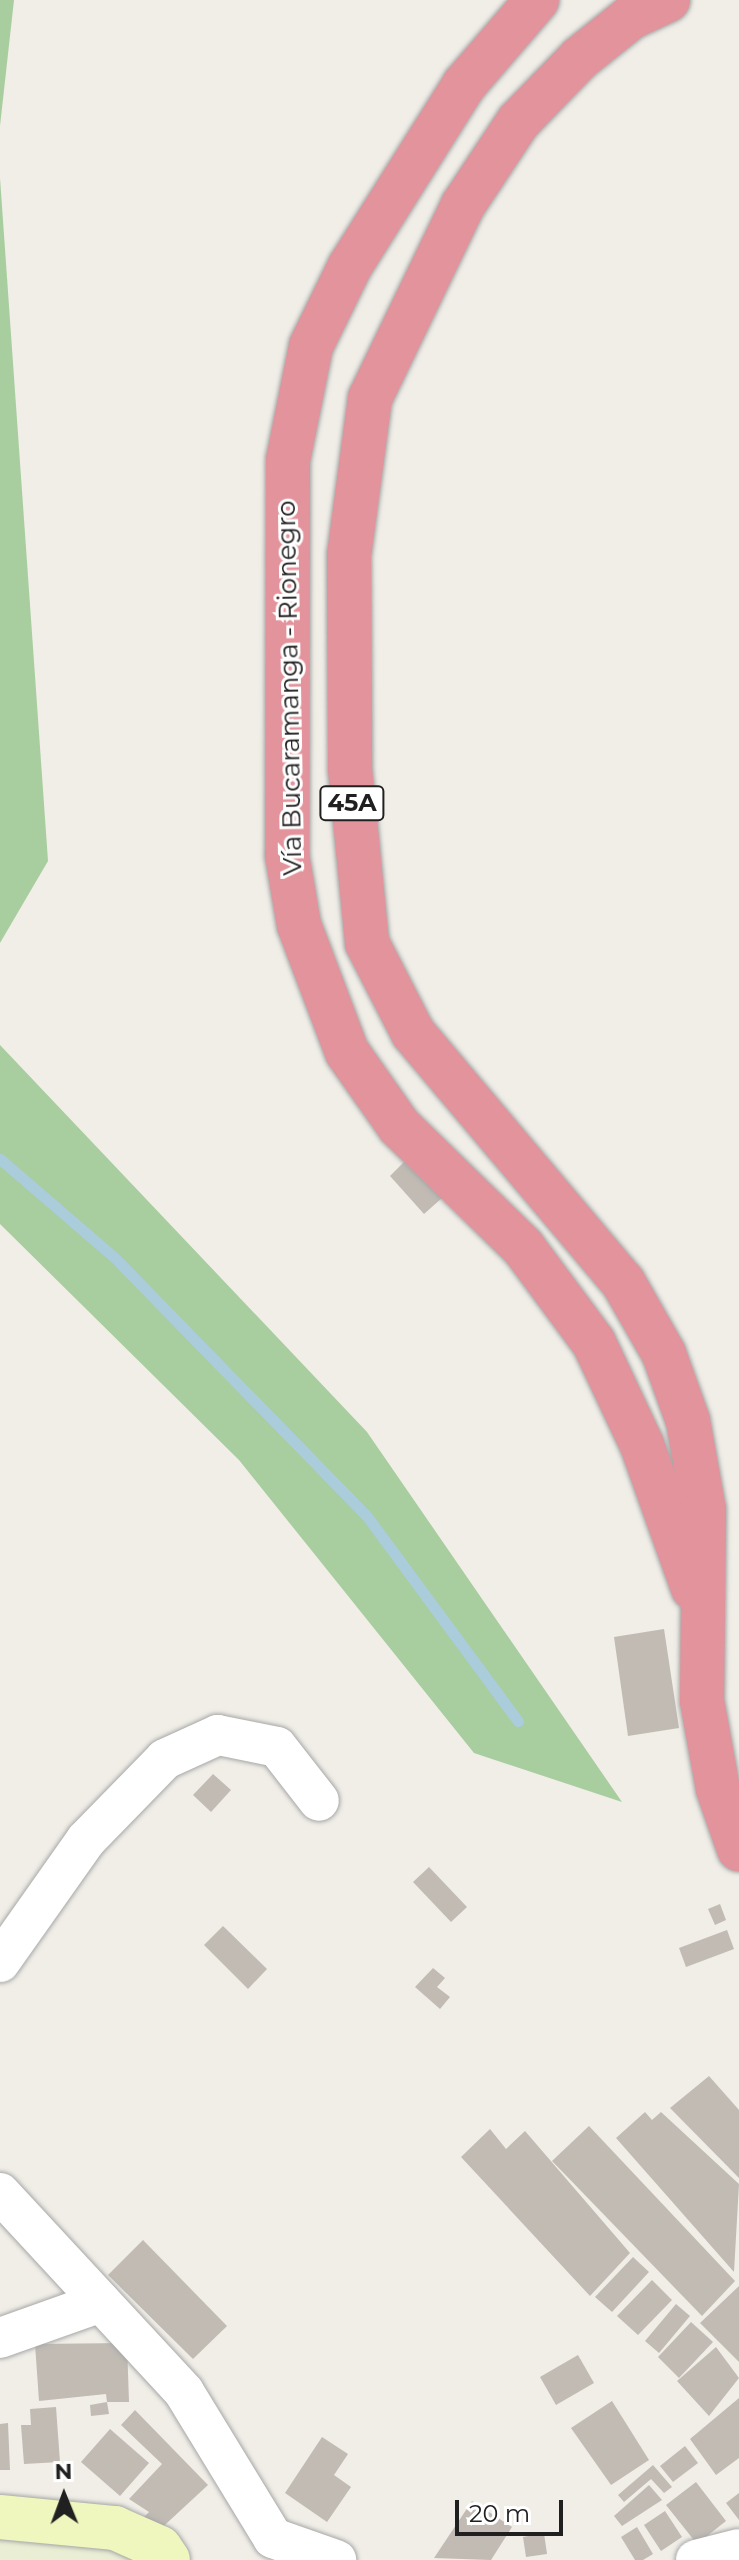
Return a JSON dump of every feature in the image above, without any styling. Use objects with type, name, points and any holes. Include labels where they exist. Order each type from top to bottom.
[{"type":"highway","name":"Vía Bucaramanga - Rionegro","points":[[537,0],[464,85],[350,266],[311,346],[288,460],[287,855],[299,925],[347,1052],[399,1126],[523,1247],[594,1343],[642,1445],[702,1613]]},
{"type":"highway","name":"Vía Bucaramanga - Rionegro","points":[[668,0],[630,18],[580,58],[518,122],[463,205],[398,332],[370,398],[357,466],[346,681],[367,943],[413,1033],[623,1282],[664,1354],[688,1421],[704,1510],[702,1701],[718,1789],[739,1849]]},
{"type":"street","points":[[0,1962],[86,1840],[165,1759],[218,1735],[277,1747],[319,1801]]},
{"type":"street","points":[[0,2193],[184,2392],[273,2538],[336,2560]]},
{"type":"street","points":[[0,2338],[101,2302]]},
{"type":"street","points":[[0,2517],[115,2528],[160,2548],[168,2560]]},
{"type":"street","points":[[696,2560],[739,2549]]},
{"type":"green space","points":[[0,0],[14,0],[0,126]]},
{"type":"green space","points":[[0,178],[48,861],[0,943]]},
{"type":"green space","points":[[0,1045],[367,1432],[622,1802],[474,1753],[239,1460],[0,1224]]},
{"type":"green space","points":[[0,2526],[85,2532],[135,2560],[0,2560]]},
{"type":"building","points":[[404,1162],[442,1198],[424,1214],[390,1176]]},
{"type":"building","points":[[664,1629],[679,1728],[628,1736],[614,1637]]},
{"type":"building","points":[[213,1774],[231,1790],[211,1812],[193,1795]]},
{"type":"building","points":[[429,1867],[467,1907],[451,1922],[413,1882]]},
{"type":"building","points":[[720,1904],[726,1920],[715,1925],[708,1909]]},
{"type":"building","points":[[223,1926],[267,1969],[248,1989],[204,1945]]},
{"type":"building","points":[[727,1930],[734,1949],[686,1967],[679,1948]]},
{"type":"building","points":[[433,1968],[445,1978],[437,1987],[450,1997],[440,2009],[415,1987]]},
{"type":"building","points":[[709,2076],[739,2110],[739,2178],[670,2108]]},
{"type":"building","points":[[645,2112],[652,2120],[661,2112],[739,2184],[734,2272],[616,2138]]},
{"type":"building","points":[[589,2126],[735,2281],[702,2316],[552,2161]]},
{"type":"building","points":[[490,2129],[506,2149],[525,2131],[630,2253],[590,2296],[461,2157]]},
{"type":"building","points":[[143,2240],[227,2326],[193,2359],[108,2275]]},
{"type":"building","points":[[633,2257],[649,2272],[612,2312],[595,2297]]},
{"type":"building","points":[[652,2280],[672,2300],[638,2335],[617,2316]]},
{"type":"building","points":[[739,2286],[739,2362],[700,2323]]},
{"type":"building","points":[[676,2304],[690,2316],[659,2353],[645,2341]]},
{"type":"building","points":[[691,2322],[713,2342],[679,2378],[658,2357]]},
{"type":"building","points":[[127,2343],[129,2402],[107,2402],[106,2394],[39,2401],[35,2344]]},
{"type":"building","points":[[716,2347],[739,2378],[709,2416],[677,2381]]},
{"type":"building","points":[[578,2355],[594,2383],[556,2405],[540,2377]]},
{"type":"building","points":[[739,2398],[739,2458],[716,2475],[690,2439]]},
{"type":"building","points":[[612,2401],[649,2460],[611,2485],[571,2428]]},
{"type":"building","points":[[107,2402],[109,2414],[91,2416],[90,2405]]},
{"type":"building","points":[[56,2407],[60,2462],[24,2464],[21,2425],[31,2425],[30,2409]]},
{"type":"building","points":[[135,2410],[208,2485],[154,2535],[140,2521],[149,2512],[129,2499],[162,2464],[121,2425]]},
{"type":"building","points":[[8,2423],[10,2470],[0,2470],[0,2424]]},
{"type":"building","points":[[110,2429],[149,2463],[120,2496],[81,2462]]},
{"type":"building","points":[[322,2437],[348,2454],[334,2475],[351,2487],[327,2522],[285,2493]]},
{"type":"building","points":[[685,2446],[698,2463],[673,2482],[660,2466]]},
{"type":"building","points":[[653,2465],[672,2487],[664,2493],[651,2479],[624,2502],[618,2495]]},
{"type":"building","points":[[696,2482],[726,2521],[697,2544],[666,2505]]},
{"type":"building","points":[[649,2485],[662,2500],[622,2526],[614,2516]]},
{"type":"building","points":[[739,2493],[739,2520],[726,2503]]},
{"type":"building","points":[[472,2501],[512,2527],[491,2560],[434,2558]]},
{"type":"building","points":[[665,2511],[682,2537],[661,2551],[644,2525]]},
{"type":"building","points":[[637,2527],[653,2554],[643,2560],[635,2560],[621,2537]]},
{"type":"building","points":[[544,2533],[547,2554],[526,2557],[523,2537]]},
{"type":"waterway","points":[[0,1159],[114,1257],[366,1515],[518,1721]]}]
